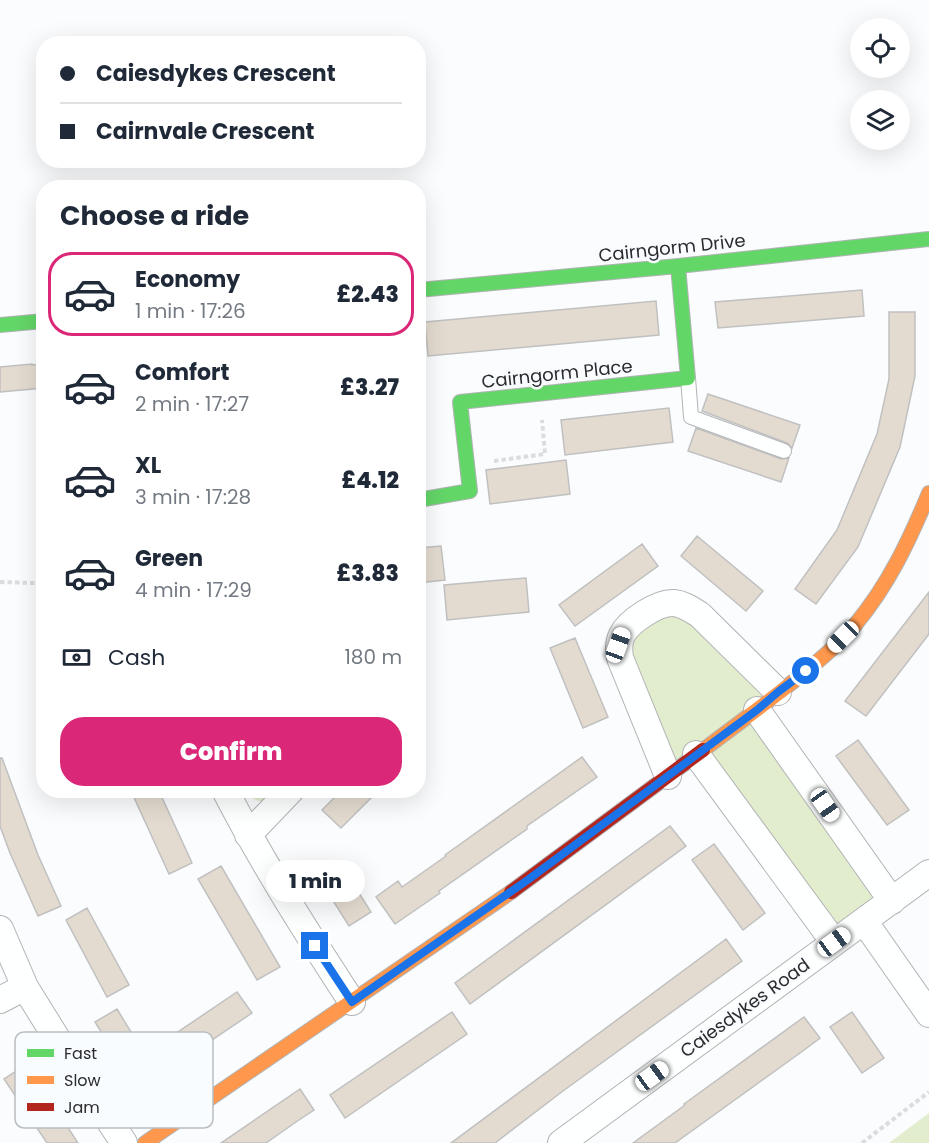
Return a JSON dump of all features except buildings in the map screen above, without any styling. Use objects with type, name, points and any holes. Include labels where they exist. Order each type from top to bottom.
[{"type":"street","name":"Cairngorm Drive","points":[[426,289],[678,267],[929,239]]},
{"type":"street","points":[[678,267],[688,378]]},
{"type":"street","points":[[0,325],[36,322]]},
{"type":"street","name":"Cairngorm Place","points":[[426,499],[470,491],[460,402],[688,378]]},
{"type":"street","points":[[213,1097],[529,879],[757,710],[819,661],[855,625],[882,587],[901,555],[929,493]]},
{"type":"street","points":[[668,776],[620,658],[618,645],[623,633],[633,621],[661,605],[675,603],[687,607],[700,615],[778,692]]},
{"type":"street","points":[[757,710],[892,901]]},
{"type":"street","points":[[696,754],[834,942]]},
{"type":"street","points":[[229,798],[302,927],[352,1002]]},
{"type":"street","points":[[248,835],[283,798]]},
{"type":"street","name":"Caiesdykes Road","points":[[561,1143],[929,873]]},
{"type":"street","points":[[864,921],[929,1014]]},
{"type":"street","points":[[0,929],[25,987],[53,1032]]},
{"type":"street","points":[[0,1000],[25,987]]},
{"type":"street","points":[[114,1128],[124,1143]]},
{"type":"street","points":[[145,1143],[167,1128]]},
{"type":"lane","points":[[688,378],[691,417],[784,451]]},
{"type":"path","points":[[467,464],[545,454],[539,394]]},
{"type":"path","points":[[0,582],[36,583]]},
{"type":"path","points":[[862,1143],[929,1092]]},
{"type":"green space","points":[[675,603],[778,692],[757,709],[892,901],[834,942],[696,754],[668,776],[623,633]]},
{"type":"green space","points":[[253,798],[268,798],[264,801]]},
{"type":"green space","points":[[929,1113],[929,1143],[889,1143]]},
{"type":"traffic: fast","points":[[426,289],[678,266],[929,239]]},
{"type":"traffic: fast","points":[[426,499],[470,491],[460,402],[688,378],[678,266]]},
{"type":"traffic: fast","points":[[0,325],[36,322]]},
{"type":"traffic: slow","points":[[703,750],[780,692],[838,643],[855,625],[878,594],[897,562],[929,493]]},
{"type":"traffic: slow","points":[[213,1096],[511,892]]},
{"type":"traffic: slow","points":[[145,1143],[167,1128]]},
{"type":"traffic: jam","points":[[511,892],[703,750]]},
{"type":"route","points":[[315,946],[352,1002],[529,879],[806,671]]}]
